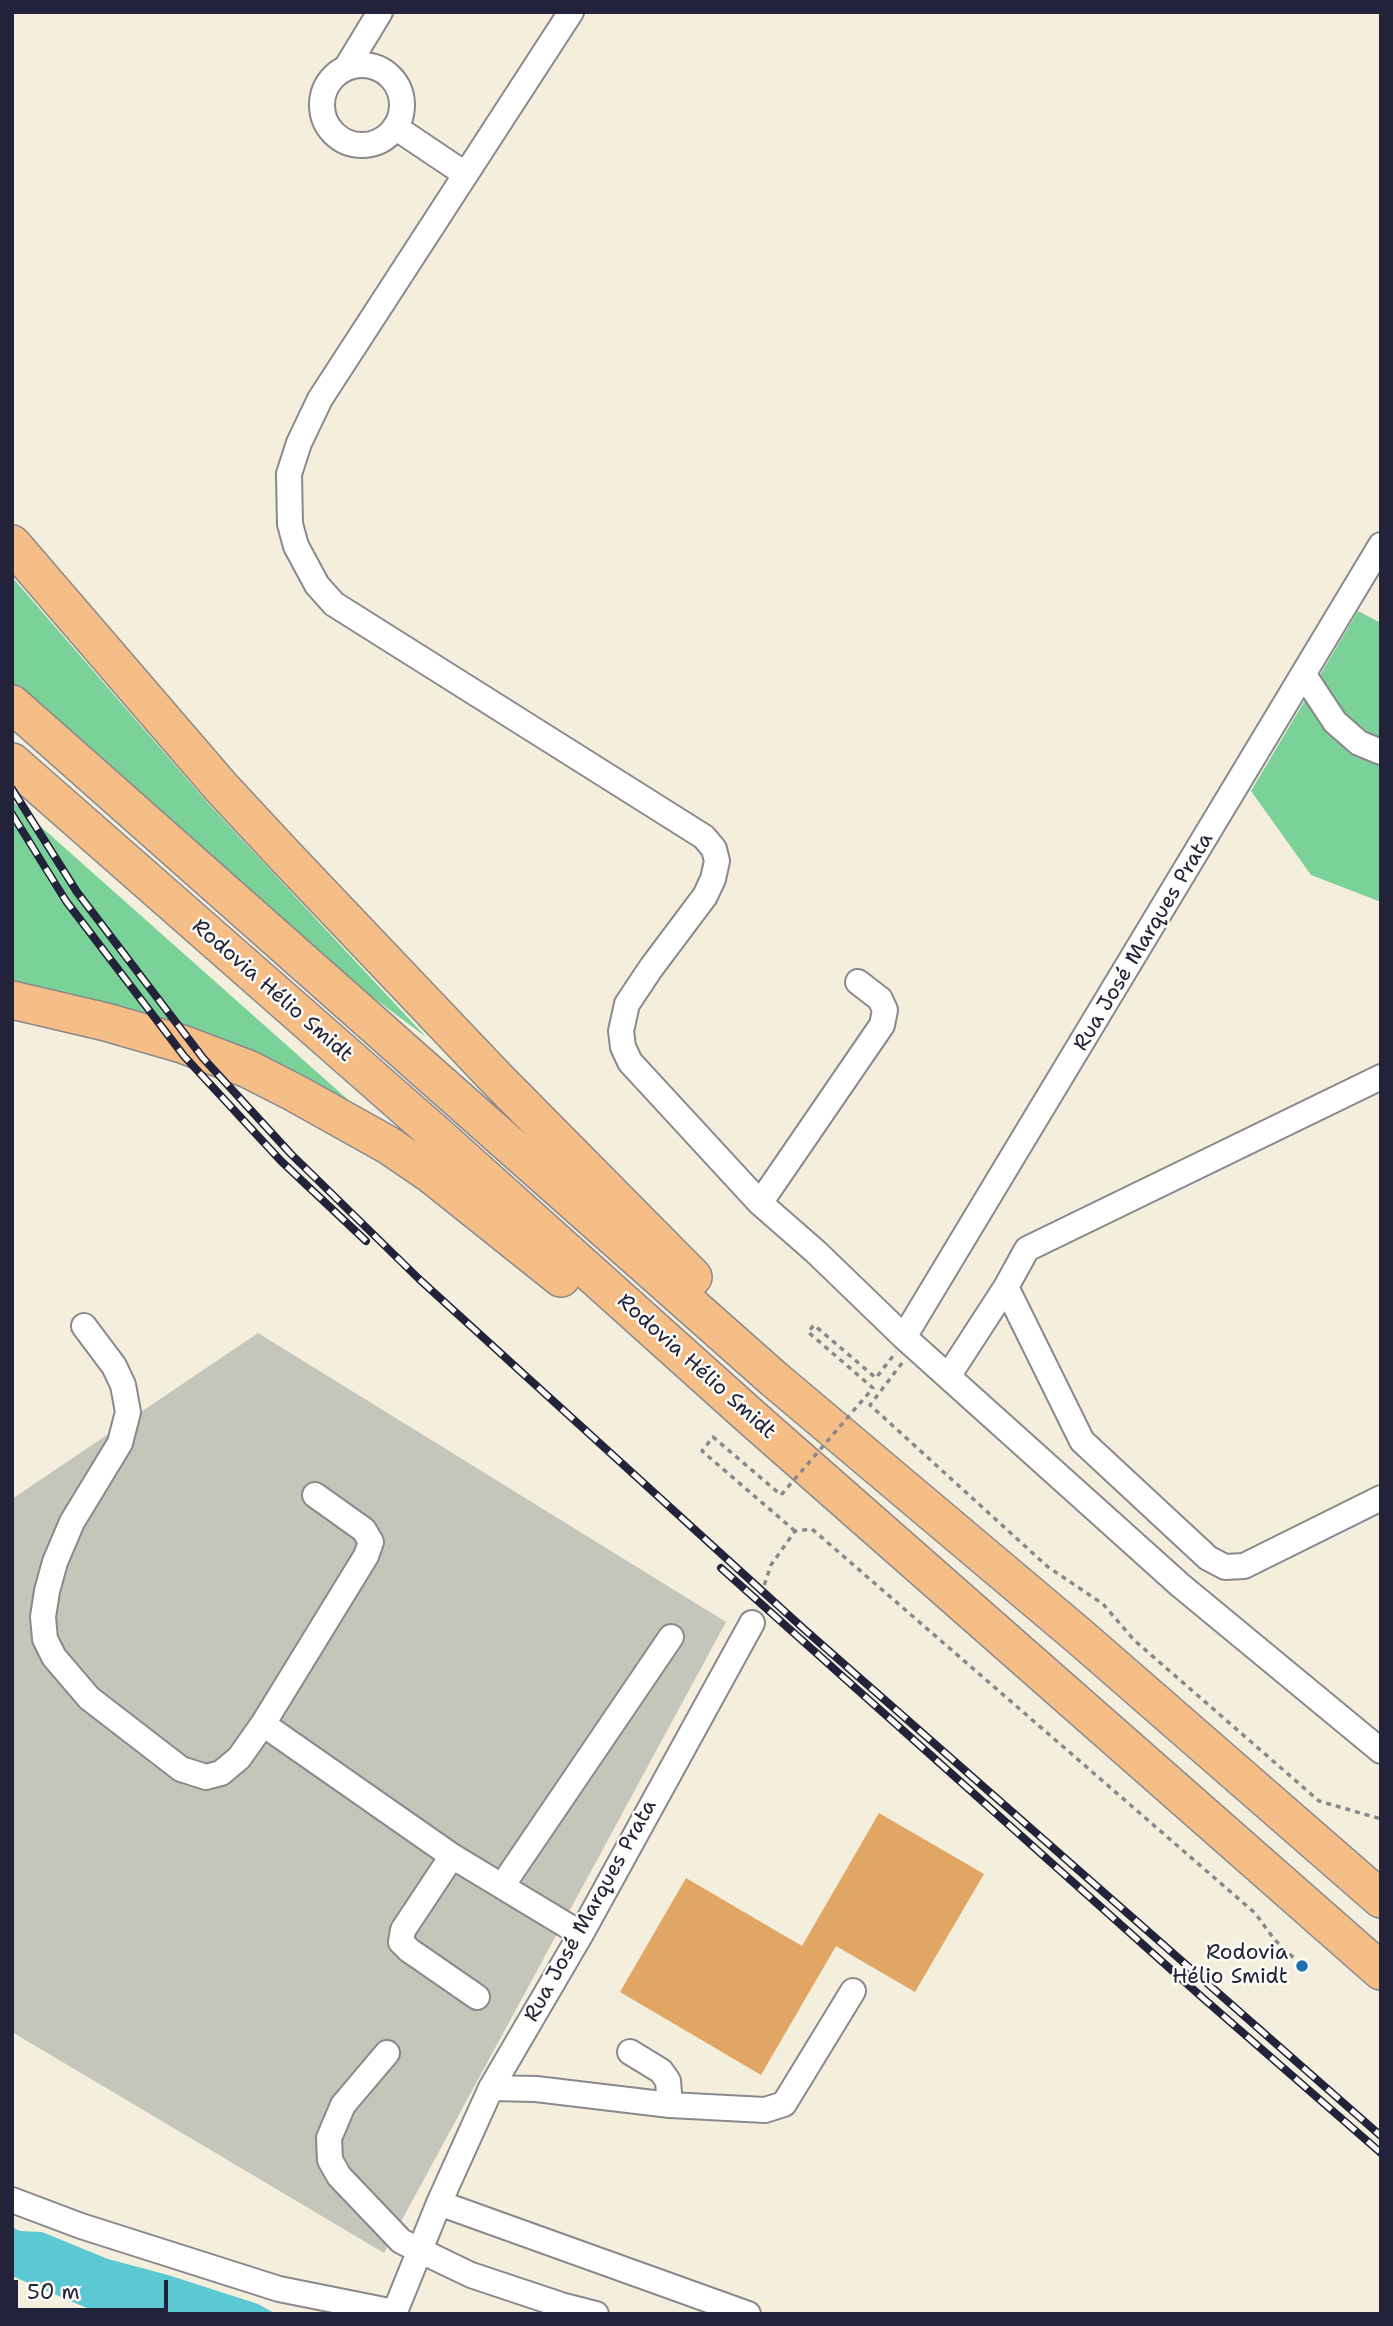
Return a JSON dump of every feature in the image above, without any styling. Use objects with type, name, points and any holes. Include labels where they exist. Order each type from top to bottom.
[{"type":"highway","points":[[12,544],[212,776],[277,847],[496,1078],[732,1319],[774,1379]]},
{"type":"highway","name":"Rodovia Hélio Smidt","points":[[12,704],[774,1379],[1089,1645],[1381,1899]]},
{"type":"highway","name":"Rodovia Hélio Smidt","points":[[12,762],[448,1144],[751,1417],[1381,1971]]},
{"type":"highway","points":[[12,1000],[106,1022],[182,1044],[248,1069],[388,1145],[471,1204],[627,1334],[751,1417]]},
{"type":"lane","points":[[346,68],[380,12]]},
{"type":"lane","points":[[571,12],[320,399],[299,443],[289,474],[290,524],[296,546],[317,585],[334,604],[704,837],[714,849],[717,860],[705,896],[635,990],[622,1018],[623,1047],[630,1062],[760,1203],[816,1252],[900,1345],[949,1376],[1180,1585],[1381,1751]]},
{"type":"lane","points":[[371,65],[393,78],[402,102],[401,114],[395,127],[386,137],[374,143],[360,145],[347,142],[335,134],[322,111],[323,97],[336,74],[346,68],[371,65]]},
{"type":"lane","points":[[395,127],[465,174]]},
{"type":"lane","name":"Rua José Marques Prata","points":[[900,1345],[1381,545]]},
{"type":"lane","points":[[1304,675],[1335,722],[1359,743],[1381,752]]},
{"type":"lane","points":[[760,1203],[882,1025],[885,1010],[880,999],[858,982]]},
{"type":"lane","points":[[949,1376],[1027,1249],[1381,1077]]},
{"type":"lane","points":[[1006,1287],[1082,1441],[1208,1558],[1225,1567],[1244,1566],[1381,1498]]},
{"type":"lane","points":[[84,1326],[114,1366],[123,1385],[128,1412],[120,1443],[72,1522],[55,1562],[43,1617],[45,1639],[54,1657],[89,1698],[181,1769],[206,1777],[221,1773],[239,1758],[263,1724],[366,1556],[371,1542],[364,1530],[315,1495]]},
{"type":"lane","name":"Rua José Marques Prata","points":[[394,2313],[439,2203],[491,2088],[580,1934],[752,1623]]},
{"type":"lane","points":[[502,1886],[671,1637]]},
{"type":"lane","points":[[263,1724],[452,1856],[580,1934]]},
{"type":"lane","points":[[452,1856],[403,1930],[401,1942],[477,1997]]},
{"type":"lane","points":[[491,2088],[536,2089],[670,2105],[765,2110],[784,2104],[853,1991]]},
{"type":"lane","points":[[630,2052],[661,2071],[668,2081],[670,2105]]},
{"type":"lane","points":[[387,2053],[343,2105],[329,2138],[330,2160],[339,2176],[401,2241],[471,2275],[596,2314]]},
{"type":"lane","points":[[12,2200],[81,2227],[279,2289],[394,2313]]},
{"type":"lane","points":[[439,2203],[748,2314]]},
{"type":"path","points":[[900,1345],[876,1378],[814,1325],[808,1332],[873,1388],[781,1495],[713,1437],[702,1451],[795,1531],[812,1529],[1255,1913],[1274,1938],[1302,1966]]},
{"type":"path","points":[[900,1345],[902,1365],[870,1405],[1048,1567],[1103,1604],[1134,1640],[1319,1801],[1381,1819]]},
{"type":"path","points":[[752,1623],[771,1565],[795,1531]]},
{"type":"shaded area","points":[[258,1333],[726,1622],[384,2253],[12,2032],[12,1499]]},
{"type":"green space","points":[[12,577],[206,801],[426,1037],[283,930],[12,686]]},
{"type":"green space","points":[[1358,611],[1381,623],[1381,902],[1311,875],[1251,791]]},
{"type":"green space","points":[[12,801],[372,1121],[12,992]]},
{"type":"water","points":[[12,2227],[20,2231],[42,2232],[108,2259],[258,2304],[276,2314],[101,2314],[12,2276]]},
{"type":"building","points":[[879,1813],[984,1874],[915,1992],[836,1946],[761,2075],[620,1992],[686,1878],[802,1946]]},
{"type":"railway","points":[[12,789],[77,892],[203,1058],[291,1154],[419,1279],[804,1629],[1381,2136]]},
{"type":"railway","points":[[12,814],[66,901],[184,1056],[281,1161],[366,1241]]},
{"type":"railway","points":[[721,1568],[1204,1999],[1381,2153]]},
{"type":"place","name":"Rodovia Hélio Smidt","points":[[1302,1966]]}]
